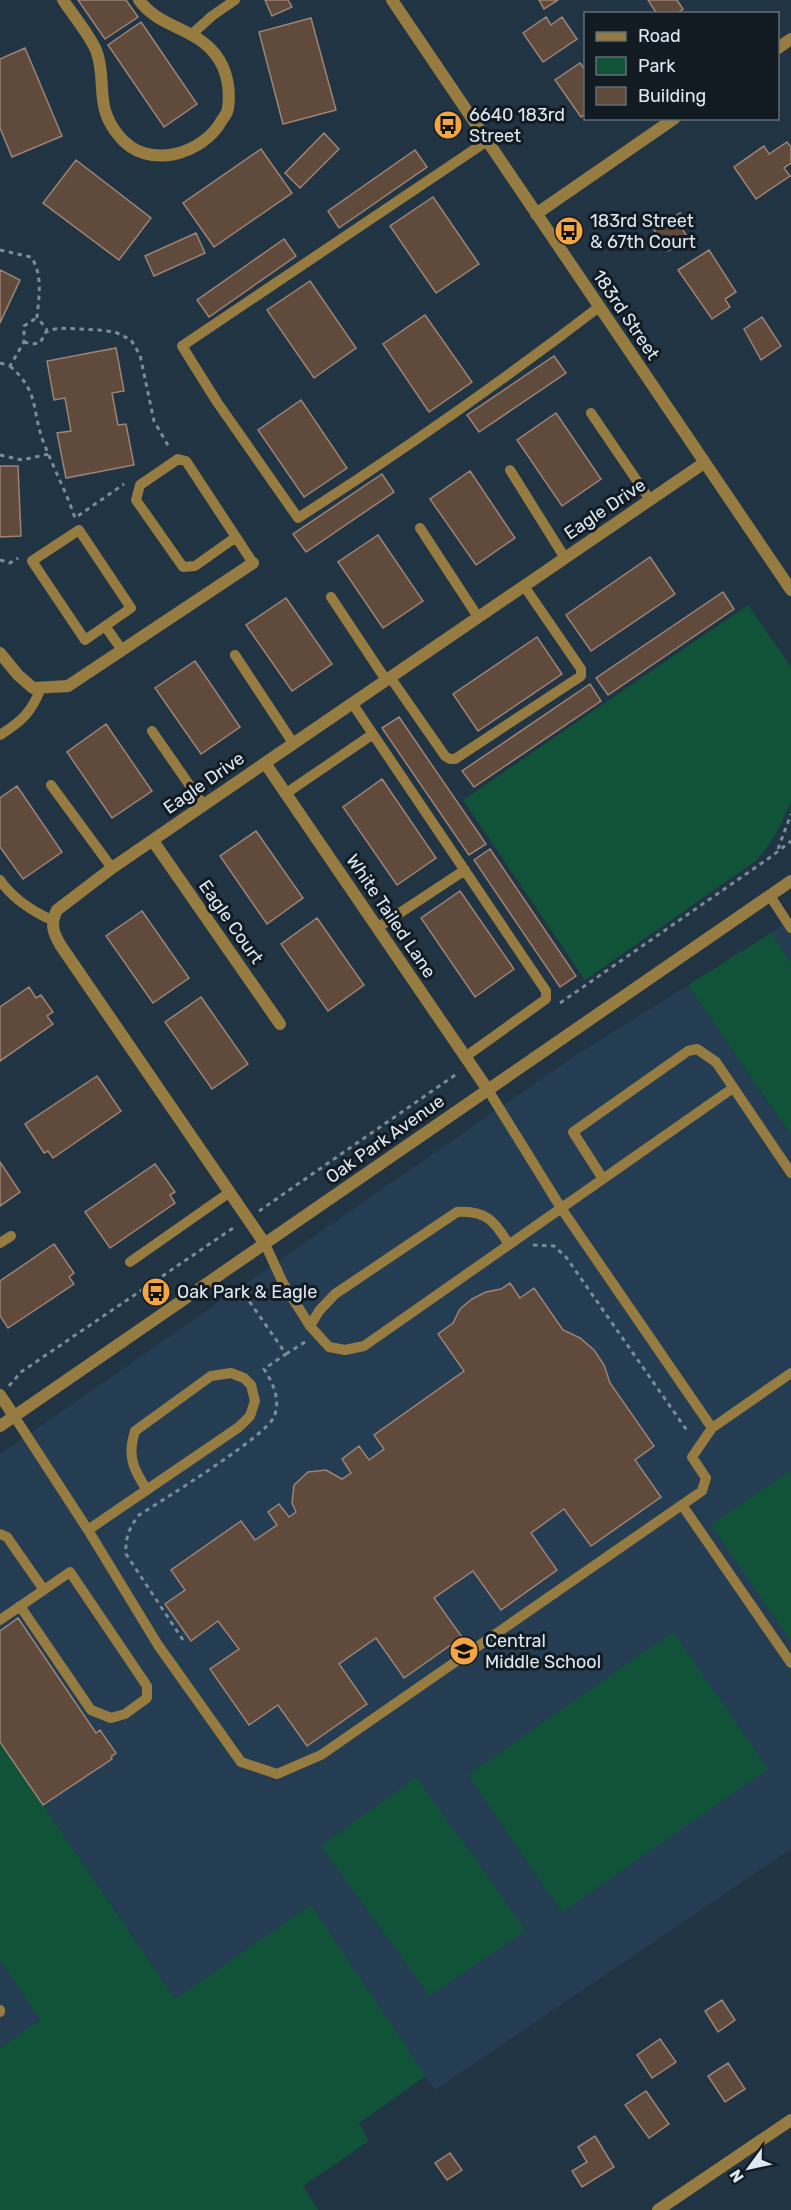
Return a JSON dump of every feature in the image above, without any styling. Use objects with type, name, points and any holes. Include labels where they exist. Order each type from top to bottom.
[{"type":"street","points":[[63,0],[96,49],[106,117],[120,138],[140,153],[159,156],[179,154],[200,145],[217,129],[228,109],[229,87],[222,67],[213,52],[192,34],[161,20],[144,7],[140,0]]},
{"type":"street","name":"183rd Street","points":[[392,0],[791,590]]},
{"type":"street","points":[[536,214],[672,120]]},
{"type":"street","name":"Eagle Drive","points":[[52,920],[64,903],[112,868],[704,463]]},
{"type":"street","points":[[0,653],[18,675],[33,688],[68,686],[253,563]]},
{"type":"street","name":"White Tailed Lane","points":[[264,763],[488,1090]]},
{"type":"street","name":"Eagle Court","points":[[153,841],[280,1024]]},
{"type":"street","name":"Oak Park Avenue","points":[[0,1426],[791,881]]},
{"type":"street","points":[[52,920],[53,934],[265,1244]]},
{"type":"street","points":[[3,1391],[14,1416]]},
{"type":"street","points":[[658,2210],[791,2120]]},
{"type":"lane","points":[[192,34],[234,0]]},
{"type":"lane","points":[[487,141],[182,346],[217,402],[298,518],[399,453],[537,355],[599,307]]},
{"type":"lane","points":[[591,412],[650,500]]},
{"type":"lane","points":[[236,537],[195,566],[183,567],[136,500],[140,485],[178,459],[186,461],[236,537],[253,563]]},
{"type":"lane","points":[[510,470],[565,558]]},
{"type":"lane","points":[[420,528],[478,617]]},
{"type":"lane","points":[[80,530],[131,608],[105,626],[85,640],[32,561],[80,530]]},
{"type":"lane","points":[[331,597],[446,756],[455,759],[581,676],[581,669],[524,586]]},
{"type":"lane","points":[[105,626],[122,650]]},
{"type":"lane","points":[[235,655],[293,743]]},
{"type":"lane","points":[[0,735],[22,721],[34,706],[41,688]]},
{"type":"lane","points":[[352,703],[546,991],[546,999],[468,1061]]},
{"type":"lane","points":[[152,730],[204,806]]},
{"type":"lane","points":[[285,794],[373,734]]},
{"type":"lane","points":[[51,785],[112,868]]},
{"type":"lane","points":[[377,928],[465,870]]},
{"type":"lane","points":[[0,880],[32,911],[52,920]]},
{"type":"lane","points":[[770,896],[791,928]]},
{"type":"lane","points":[[603,1179],[573,1132],[688,1051],[697,1049],[716,1062],[791,1173]]},
{"type":"lane","points":[[265,1244],[283,1283],[310,1326],[329,1347],[345,1350],[364,1346],[733,1088]]},
{"type":"lane","points":[[488,1090],[561,1208],[712,1428]]},
{"type":"lane","points":[[130,1262],[230,1192]]},
{"type":"lane","points":[[310,1326],[319,1311],[335,1294],[458,1212],[473,1211],[485,1216],[495,1224],[508,1245]]},
{"type":"lane","points":[[0,1243],[11,1236]]},
{"type":"lane","points":[[88,1530],[147,1490],[239,1427],[250,1416],[255,1401],[251,1385],[244,1378],[231,1373],[211,1376],[135,1431],[131,1445],[132,1464],[147,1490]]},
{"type":"lane","points":[[14,1416],[88,1530],[158,1645],[241,1762],[277,1774],[321,1755],[702,1491],[706,1478],[692,1458],[712,1428],[791,1373]]},
{"type":"lane","points":[[682,1505],[791,1663]]},
{"type":"lane","points":[[0,1534],[8,1537],[44,1590]]},
{"type":"lane","points":[[0,1620],[20,1606],[70,1572],[147,1686],[147,1698],[125,1714],[111,1718],[91,1710],[20,1606]]},
{"type":"path","points":[[0,250],[31,257],[36,263],[40,285],[37,317],[46,330],[68,328],[99,330],[115,332],[131,340],[140,355],[153,421],[171,452]]},
{"type":"path","points":[[10,366],[24,342],[24,326],[37,317]]},
{"type":"path","points":[[24,342],[40,343],[49,330]]},
{"type":"path","points":[[0,363],[10,366],[22,378],[32,395],[39,428],[75,518],[133,478]]},
{"type":"path","points":[[0,455],[22,460],[49,454]]},
{"type":"path","points":[[778,851],[791,814]]},
{"type":"path","points":[[560,1003],[791,841]]},
{"type":"path","points":[[3,1391],[21,1372],[248,1218],[468,1061]]},
{"type":"path","points":[[531,1245],[554,1246],[566,1257],[688,1432]]},
{"type":"path","points":[[286,1354],[306,1341]]},
{"type":"shaded area","points":[[791,919],[791,963],[771,933]]},
{"type":"shaded area","name":"Central Middle School","points":[[688,985],[791,1135],[791,1849],[435,2090],[311,1906],[175,1999],[0,1742],[0,1454],[570,1059]]},
{"type":"shaded area","points":[[0,1959],[41,2020],[0,2048]]},
{"type":"green space","points":[[748,605],[791,667],[791,801],[788,809],[781,825],[757,860],[585,980],[463,800]]},
{"type":"green space","points":[[771,933],[791,963],[791,1135],[688,985]]},
{"type":"green space","points":[[791,1470],[791,1641],[711,1525]]},
{"type":"green space","points":[[673,1632],[768,1769],[562,1912],[468,1775]]},
{"type":"green space","points":[[0,1742],[175,1999],[311,1905],[426,2076],[359,2123],[369,2141],[303,2186],[318,2210],[0,2210],[0,2048],[40,2020],[0,1959]]},
{"type":"green space","points":[[416,1777],[526,1930],[430,1996],[321,1846]]},
{"type":"building","points":[[78,0],[126,0],[138,17],[105,39]]},
{"type":"building","points":[[265,0],[288,0],[292,7],[272,16]]},
{"type":"building","points":[[539,0],[558,0],[544,9]]},
{"type":"building","points":[[648,0],[677,0],[683,9],[679,12],[656,12]]},
{"type":"building","points":[[546,17],[551,25],[562,17],[577,39],[543,62],[523,33]]},
{"type":"building","points":[[311,18],[336,110],[283,124],[259,32]]},
{"type":"building","points":[[141,22],[197,104],[164,127],[108,45]]},
{"type":"building","points":[[25,48],[62,136],[12,157],[0,128],[0,59]]},
{"type":"building","points":[[580,63],[584,68],[584,115],[581,117],[555,80]]},
{"type":"building","points":[[324,133],[339,149],[300,188],[285,173]]},
{"type":"building","points":[[787,142],[791,147],[791,163],[784,168],[790,176],[756,199],[734,167],[764,146],[769,154]]},
{"type":"building","points":[[261,149],[292,193],[214,247],[183,203]]},
{"type":"building","points":[[415,150],[427,167],[339,228],[328,211]]},
{"type":"building","points":[[76,160],[151,218],[119,260],[43,203]]},
{"type":"building","points":[[433,197],[479,264],[436,293],[390,226]]},
{"type":"building","points":[[680,213],[686,223],[681,227],[688,238],[668,251],[654,230]]},
{"type":"building","points":[[196,233],[205,253],[154,276],[145,256]]},
{"type":"building","points":[[284,239],[296,256],[209,317],[197,300]]},
{"type":"building","points":[[709,250],[736,292],[725,299],[730,307],[712,319],[678,270]]},
{"type":"building","points":[[0,270],[20,280],[0,323]]},
{"type":"building","points":[[310,281],[356,348],[314,378],[267,310]]},
{"type":"building","points":[[425,315],[472,382],[429,412],[383,344]]},
{"type":"building","points":[[762,317],[781,346],[761,360],[744,329]]},
{"type":"building","points":[[116,348],[124,391],[112,393],[118,425],[126,424],[134,465],[66,478],[57,433],[71,431],[65,398],[54,400],[47,361]]},
{"type":"building","points":[[554,356],[566,373],[479,432],[467,415]]},
{"type":"building","points":[[301,400],[347,468],[304,497],[258,430]]},
{"type":"building","points":[[556,413],[601,479],[562,506],[517,440]]},
{"type":"building","points":[[0,466],[18,466],[21,536],[0,537]]},
{"type":"building","points":[[470,471],[515,538],[476,565],[430,499]]},
{"type":"building","points":[[382,474],[394,492],[306,552],[293,534]]},
{"type":"building","points":[[378,535],[423,601],[383,628],[338,562]]},
{"type":"building","points":[[650,557],[675,594],[591,651],[566,615]]},
{"type":"building","points":[[723,592],[734,609],[608,695],[596,678]]},
{"type":"building","points":[[286,598],[332,664],[292,691],[246,625]]},
{"type":"building","points":[[537,637],[562,674],[478,731],[453,694]]},
{"type":"building","points":[[195,661],[240,727],[201,754],[155,688]]},
{"type":"building","points":[[590,684],[601,701],[474,787],[462,771]]},
{"type":"building","points":[[399,717],[486,844],[469,855],[382,728]]},
{"type":"building","points":[[106,724],[152,791],[112,818],[67,752]]},
{"type":"building","points":[[382,779],[436,858],[397,885],[343,807]]},
{"type":"building","points":[[17,786],[62,852],[23,879],[0,847],[0,798]]},
{"type":"building","points":[[256,831],[303,898],[267,924],[220,856]]},
{"type":"building","points":[[490,849],[576,976],[560,987],[474,860]]},
{"type":"building","points":[[460,891],[514,969],[475,997],[421,918]]},
{"type":"building","points":[[142,911],[189,978],[153,1003],[106,936]]},
{"type":"building","points":[[317,918],[364,985],[328,1011],[281,944]]},
{"type":"building","points":[[29,987],[36,998],[41,995],[53,1012],[47,1016],[53,1024],[0,1061],[0,1007]]},
{"type":"building","points":[[201,997],[248,1064],[212,1089],[165,1022]]},
{"type":"building","points":[[97,1076],[121,1111],[53,1158],[48,1151],[44,1153],[25,1124]]},
{"type":"building","points":[[0,1162],[20,1192],[0,1206]]},
{"type":"building","points":[[155,1164],[175,1192],[170,1195],[175,1203],[110,1248],[85,1212]]},
{"type":"building","points":[[54,1244],[74,1273],[69,1277],[74,1284],[8,1328],[0,1316],[0,1281]]},
{"type":"building","points":[[510,1283],[520,1298],[534,1288],[563,1330],[580,1338],[594,1350],[604,1365],[610,1383],[654,1446],[635,1460],[661,1497],[591,1546],[564,1509],[531,1533],[557,1570],[501,1610],[473,1571],[434,1598],[462,1637],[404,1678],[376,1638],[339,1664],[367,1704],[307,1746],[278,1705],[249,1725],[210,1669],[239,1649],[218,1621],[191,1641],[165,1604],[185,1590],[171,1570],[241,1521],[255,1540],[277,1525],[268,1512],[279,1504],[289,1517],[296,1512],[292,1503],[294,1485],[308,1472],[326,1470],[342,1479],[351,1473],[342,1459],[359,1446],[369,1460],[384,1449],[374,1435],[464,1371],[438,1334],[453,1323],[460,1309],[472,1299],[486,1292],[501,1289]]},
{"type":"building","points":[[18,1618],[96,1733],[100,1730],[116,1753],[111,1757],[112,1759],[43,1805],[0,1742],[0,1631]]},
{"type":"building","points":[[722,2000],[735,2020],[718,2032],[705,2011]]},
{"type":"building","points":[[660,2039],[676,2062],[652,2078],[637,2055]]},
{"type":"building","points":[[728,2063],[745,2089],[725,2102],[708,2076]]},
{"type":"building","points":[[646,2091],[669,2124],[649,2138],[625,2105]]},
{"type":"building","points":[[595,2136],[614,2167],[582,2187],[572,2171],[587,2162],[578,2147]]},
{"type":"building","points":[[450,2153],[462,2170],[447,2180],[435,2163]]},
{"type":"place","name":"6640 183rd Street","points":[[448,125]]},
{"type":"place","name":"183rd Street & 67th Court","points":[[569,231]]},
{"type":"place","name":"Oak Park & Eagle","points":[[156,1292]]},
{"type":"place","name":"Central Middle School","points":[[464,1651]]}]
